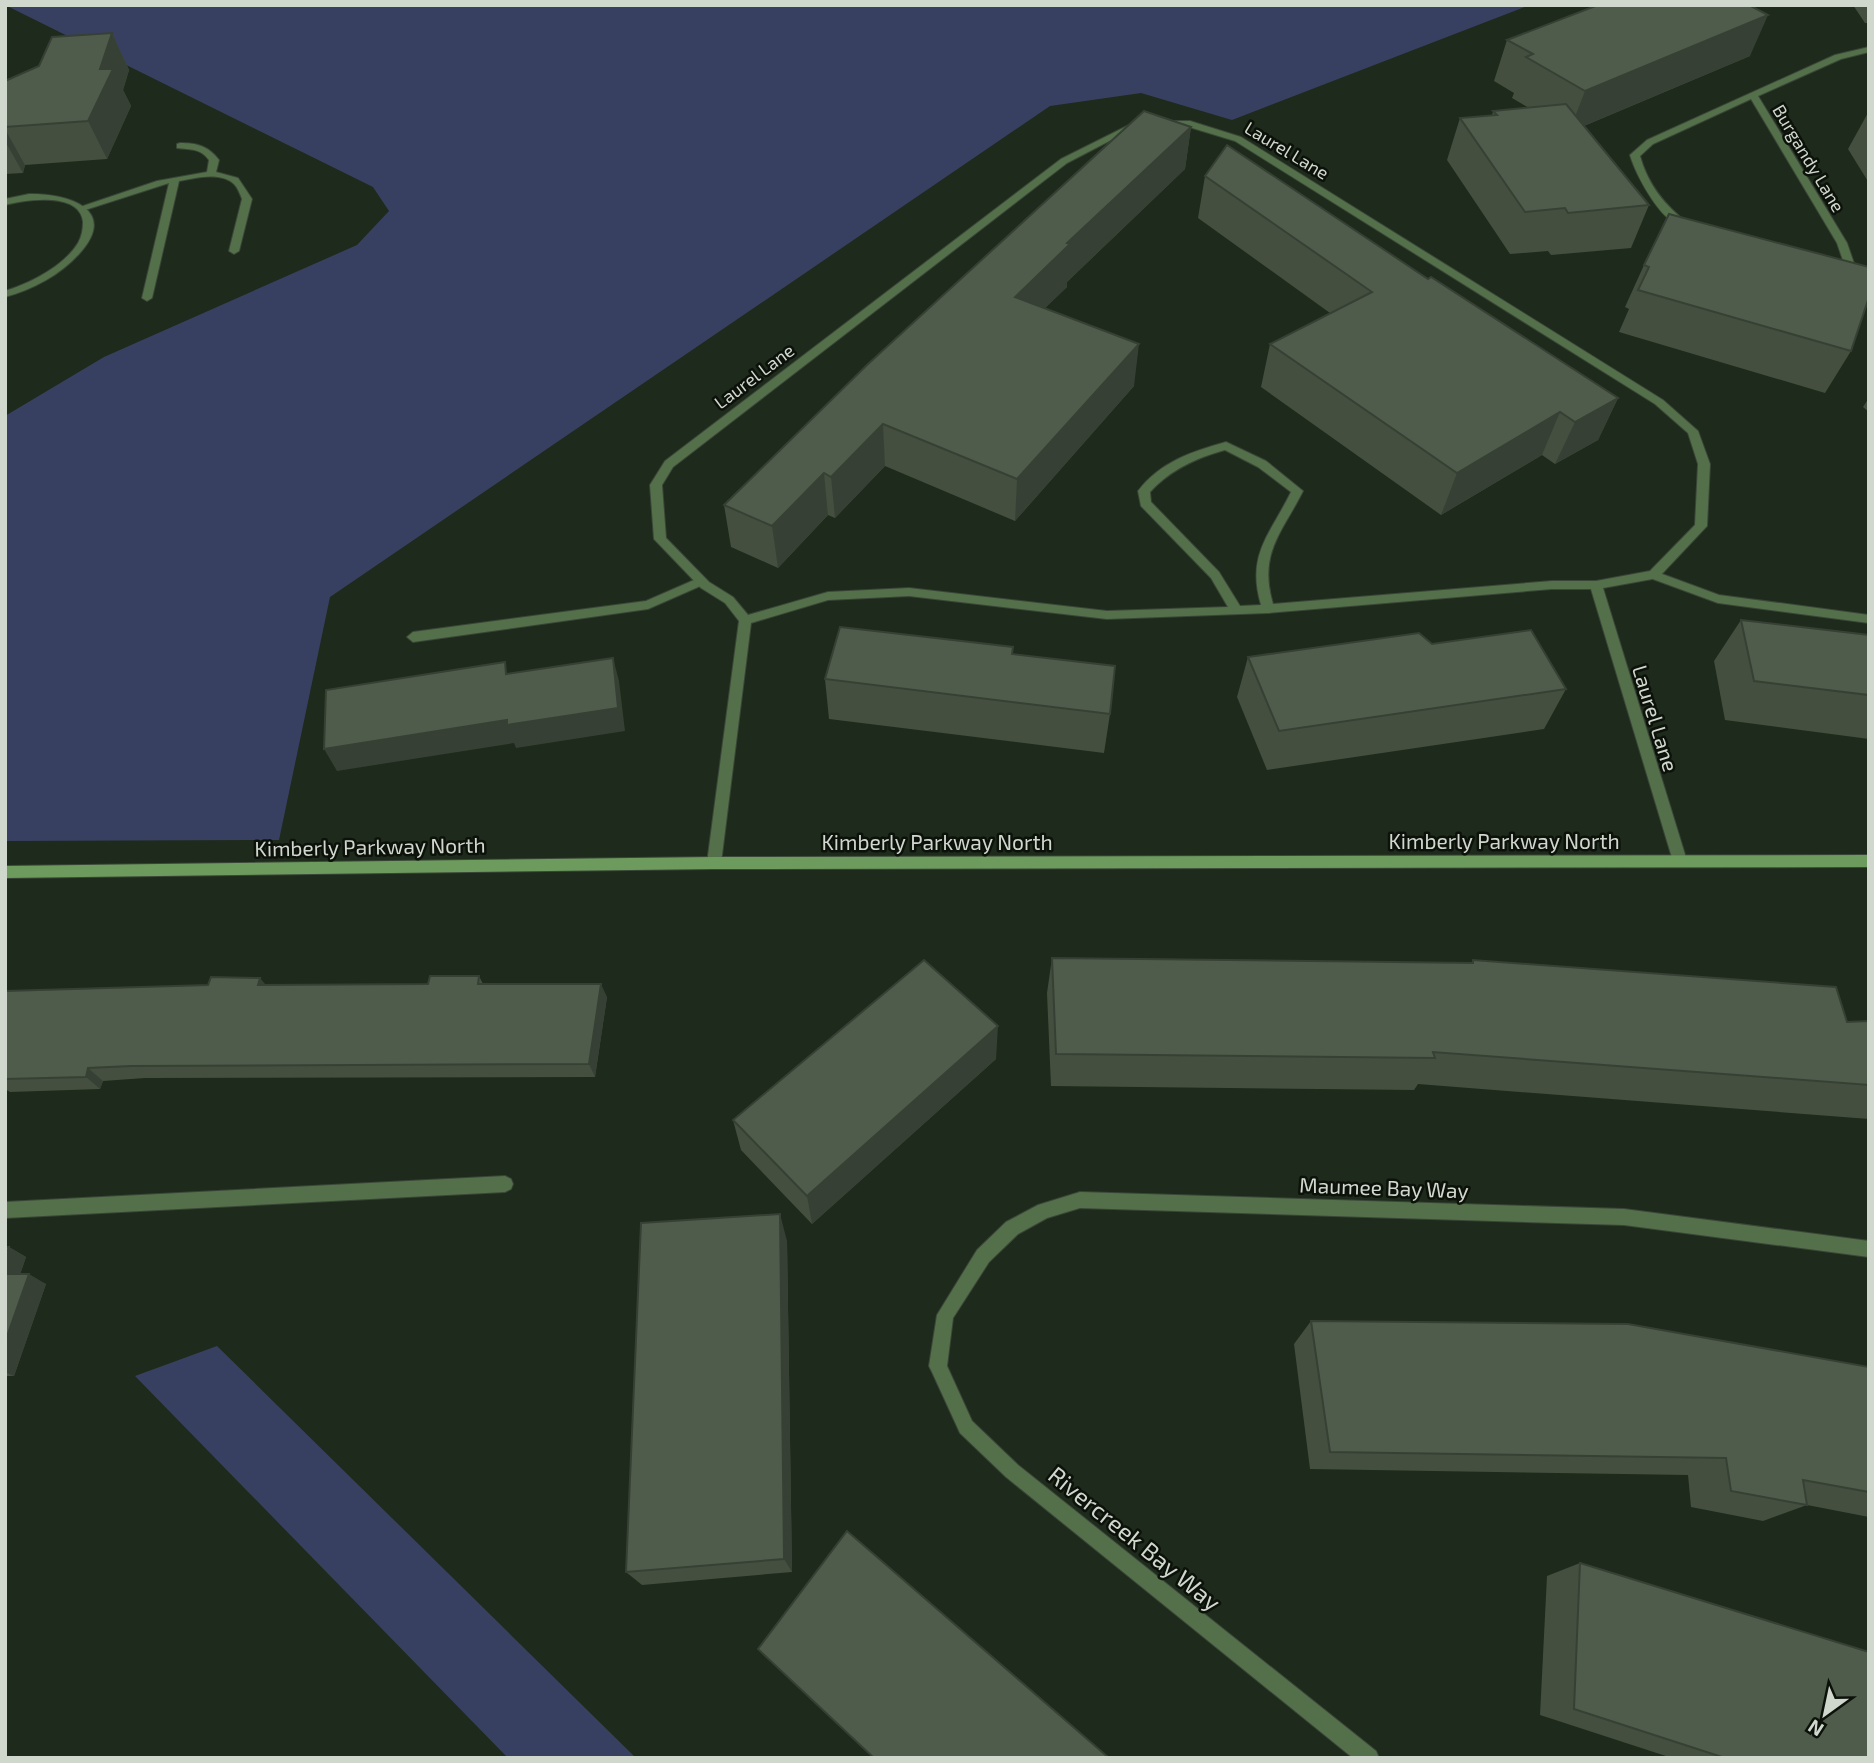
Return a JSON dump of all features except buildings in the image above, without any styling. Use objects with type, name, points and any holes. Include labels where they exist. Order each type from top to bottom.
[{"type":"street","name":"Burgandy Lane","points":[[1695,230],[1684,225],[1663,206],[1639,173],[1635,155],[1650,142],[1838,57],[1869,49]]},
{"type":"street","name":"Burgandy Lane","points":[[1753,96],[1842,243],[1857,276],[1840,272]]},
{"type":"street","name":"Laurel Lane","points":[[746,620],[729,600],[701,581],[660,539],[656,485],[669,464],[1064,161],[1138,124],[1190,124],[1238,139],[1659,402],[1693,431],[1704,464],[1701,526],[1654,575]]},
{"type":"street","points":[[180,146],[196,146],[208,150],[214,160],[211,175]]},
{"type":"street","points":[[82,208],[174,181],[211,175],[236,180],[247,199],[234,251]]},
{"type":"street","points":[[147,298],[174,181]]},
{"type":"street","points":[[5,202],[47,197],[73,202],[82,208],[88,219],[85,240],[72,256],[31,285],[5,294]]},
{"type":"street","points":[[1237,611],[1215,575],[1145,503],[1144,491],[1169,467],[1190,456],[1226,446],[1262,464],[1297,491],[1260,559],[1261,590],[1268,609]]},
{"type":"street","points":[[714,863],[746,620],[828,596],[909,592],[1107,615],[1268,609],[1552,585],[1596,585],[1654,575],[1718,599],[1869,619]]},
{"type":"street","points":[[413,637],[648,605],[701,581]]},
{"type":"street","name":"Laurel Lane","points":[[1596,585],[1680,861]]},
{"type":"street","name":"Kimberly Parkway North","points":[[5,872],[714,863],[1869,861]]},
{"type":"street","points":[[5,1210],[505,1184]]},
{"type":"street","name":"Maumee Bay Way","points":[[945,1315],[983,1256],[1012,1228],[1044,1211],[1080,1200],[1624,1217],[1869,1249]]},
{"type":"street","name":"Rivercreek Bay Way","points":[[945,1315],[938,1366],[966,1427],[1012,1471],[1369,1758]]},
{"type":"shaded area","points":[[5,5],[1530,5],[1232,120],[1141,93],[1050,106],[330,597],[279,840],[5,841],[5,416],[104,357],[357,245],[389,211],[373,187]]},
{"type":"shaded area","points":[[217,1346],[636,1758],[508,1758],[135,1376]]}]
